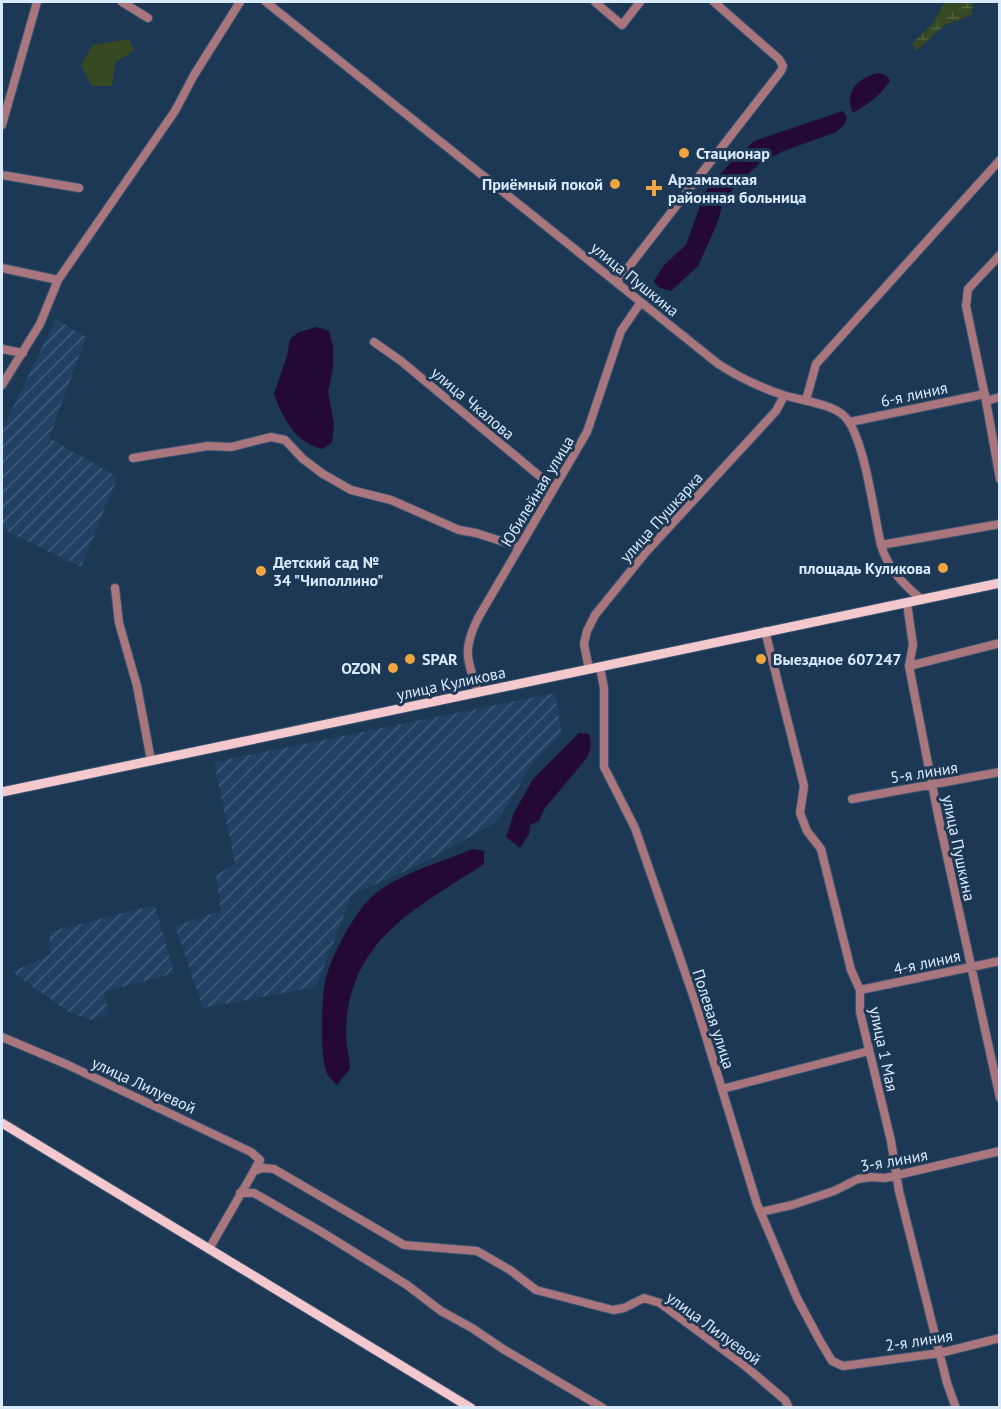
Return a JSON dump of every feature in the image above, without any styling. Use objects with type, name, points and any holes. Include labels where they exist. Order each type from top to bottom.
[{"type":"main road","points":[[907,603],[999,583]]},
{"type":"main road","name":"улица Куликова","points":[[2,792],[907,603]]},
{"type":"main road","points":[[2,1123],[471,1407]]},
{"type":"street","points":[[2,125],[37,2]]},
{"type":"street","points":[[122,2],[148,18]]},
{"type":"street","points":[[2,385],[40,324],[58,280],[175,111],[194,75],[240,2]]},
{"type":"street","name":"улица Пушкина","points":[[266,2],[731,372],[784,396],[806,400],[840,412],[850,422]]},
{"type":"street","points":[[595,2],[622,25],[640,2]]},
{"type":"street","points":[[617,282],[783,66],[779,59],[714,2]]},
{"type":"street","points":[[806,400],[816,364],[999,160]]},
{"type":"street","points":[[2,175],[79,188]]},
{"type":"street","points":[[999,255],[968,289],[966,306],[986,397],[999,479]]},
{"type":"street","points":[[2,268],[58,280]]},
{"type":"street","name":"Юбилейная улица","points":[[478,692],[466,651],[468,641],[478,618],[587,432],[621,332],[641,302]]},
{"type":"street","name":"улица Чкалова","points":[[374,342],[401,361],[554,488]]},
{"type":"street","points":[[2,349],[23,353]]},
{"type":"street","name":"улица Пушкарка","points":[[589,669],[584,644],[587,630],[595,615],[646,552],[776,411],[784,396]]},
{"type":"street","name":"6-я линия","points":[[850,422],[986,397],[999,397]]},
{"type":"street","points":[[850,422],[858,440],[886,560],[907,588],[922,600]]},
{"type":"street","points":[[133,458],[208,446],[231,447],[271,437],[285,440],[303,459],[351,490],[392,500],[459,530],[519,547]]},
{"type":"street","points":[[881,545],[999,524]]},
{"type":"street","points":[[115,588],[119,623],[137,686],[151,760]]},
{"type":"street","name":"улица Пушкина","points":[[907,603],[913,645],[909,666],[999,1098]]},
{"type":"street","name":"улица 1 Мая","points":[[765,631],[804,786],[800,813],[807,831],[821,849],[850,970],[861,990],[860,1012],[897,1175],[947,1383],[956,1407]]},
{"type":"street","points":[[909,666],[999,643]]},
{"type":"street","name":"Полевая улица","points":[[600,667],[604,688],[604,767],[635,828],[696,1004],[761,1212],[797,1298],[832,1361],[843,1366]]},
{"type":"street","name":"5-я линия","points":[[852,799],[999,772]]},
{"type":"street","name":"4-я линия","points":[[861,990],[999,961]]},
{"type":"street","name":"улица Лилуевой","points":[[2,1037],[68,1065],[251,1152],[260,1160],[254,1171]]},
{"type":"street","points":[[722,1089],[869,1051]]},
{"type":"street","name":"3-я линия","points":[[761,1212],[792,1205],[834,1191],[858,1179],[897,1175],[999,1151]]},
{"type":"street","name":"улица Лилуевой","points":[[254,1171],[262,1168],[274,1169],[405,1245],[477,1251],[510,1270],[536,1290],[613,1310],[624,1308],[644,1298],[660,1303],[744,1365],[785,1400],[789,1407]]},
{"type":"street","points":[[209,1249],[254,1171]]},
{"type":"street","points":[[240,1193],[254,1194],[320,1231],[407,1285],[441,1311],[603,1407]]},
{"type":"street","name":"2-я линия","points":[[843,1366],[940,1353],[999,1338]]},
{"type":"shaded area","points":[[880,73],[888,77],[890,81],[873,99],[853,113],[850,98],[855,86],[860,81]]},
{"type":"shaded area","points":[[843,111],[847,117],[845,124],[836,132],[781,152],[758,165],[734,187],[722,206],[717,224],[698,266],[671,291],[658,287],[654,281],[664,265],[686,245],[705,192],[732,161],[754,141]]},
{"type":"shaded area","points":[[56,319],[86,337],[49,438],[118,477],[81,567],[2,529],[2,430]]},
{"type":"shaded area","points":[[317,327],[329,331],[333,346],[333,368],[328,392],[334,424],[332,442],[323,449],[305,441],[291,428],[274,394],[287,356],[290,339],[299,332]]},
{"type":"shaded area","points":[[555,693],[562,734],[533,763],[498,821],[423,863],[352,895],[316,987],[203,1008],[175,926],[221,911],[216,875],[235,864],[214,762]]},
{"type":"shaded area","points":[[579,733],[589,734],[591,744],[588,756],[545,808],[539,821],[530,825],[529,834],[520,848],[506,837],[514,813],[533,779]]},
{"type":"shaded area","points":[[473,849],[484,851],[484,864],[435,895],[392,928],[374,948],[360,970],[351,997],[346,1028],[350,1069],[337,1085],[328,1075],[324,1063],[322,1008],[327,974],[348,928],[371,897],[390,883]]},
{"type":"shaded area","points":[[155,905],[174,973],[104,992],[109,1014],[90,1020],[67,1011],[12,972],[51,954],[49,932]]},
{"type":"green space","points":[[945,2],[973,2],[972,14],[946,24],[916,51],[912,44],[933,23]]},
{"type":"green space","points":[[129,39],[134,50],[115,63],[112,86],[92,86],[81,65],[93,45]]},
{"type":"place","name":"Стационар","points":[[684,153]]},
{"type":"place","name":"Приёмный покой","points":[[615,184]]},
{"type":"place","name":"Арзамасская районная больница","points":[[654,188]]},
{"type":"place","name":"площадь Куликова","points":[[943,568]]},
{"type":"place","name":"Детский сад № 34 \"Чиполлино\"","points":[[261,571]]},
{"type":"place","name":"SPAR","points":[[410,659]]},
{"type":"place","name":"Выездное 607247","points":[[761,659]]},
{"type":"place","name":"OZON","points":[[393,668]]}]
